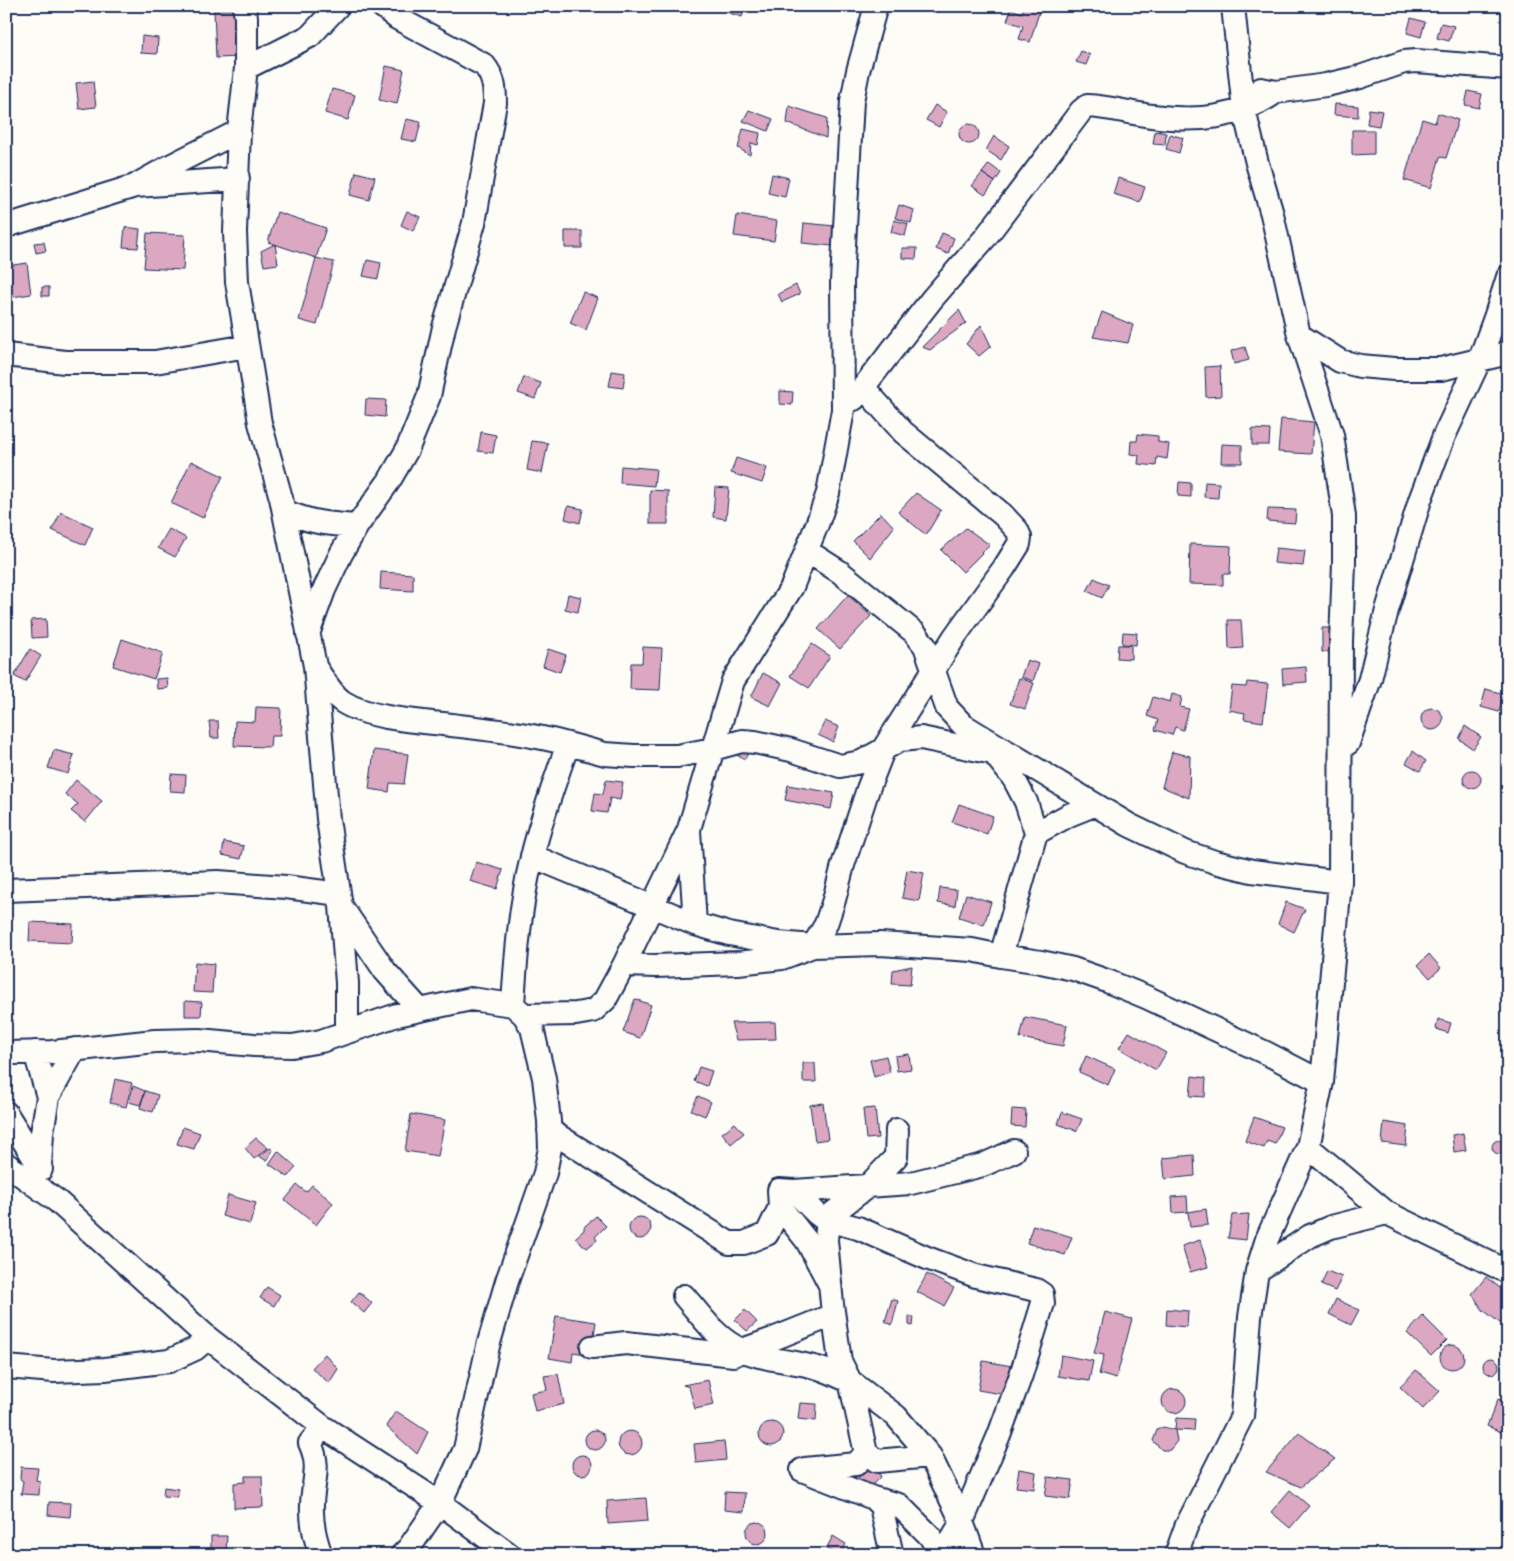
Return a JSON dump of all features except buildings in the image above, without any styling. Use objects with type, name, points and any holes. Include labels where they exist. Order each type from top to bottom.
[{"type":"street","points":[[244,6],[246,17],[246,68],[239,131],[235,232],[237,282],[260,423],[284,511],[315,666],[328,819],[340,900],[347,983],[347,1032]]},
{"type":"street","points":[[308,634],[328,582],[358,526],[389,481],[407,450],[429,396],[444,327],[474,223],[495,103],[495,87],[491,73],[484,65],[397,18],[382,6]]},
{"type":"street","points":[[6,1053],[75,1049],[155,1041],[199,1040],[292,1046],[322,1041],[397,1014],[471,999],[518,1010],[576,1014],[593,1011],[605,1000],[624,965],[689,830],[733,681],[792,587],[828,493],[843,410],[842,281],[852,101],[858,71],[876,6]]},
{"type":"street","points":[[1176,1555],[1186,1527],[1242,1416],[1250,1317],[1258,1270],[1267,1239],[1308,1146],[1322,1082],[1340,882],[1341,641],[1344,516],[1332,434],[1299,335],[1272,214],[1244,110],[1233,6]]},
{"type":"street","points":[[246,68],[310,36],[341,7]]},
{"type":"street","points":[[1240,82],[1263,90],[1276,92],[1326,84],[1360,76],[1404,62],[1446,62],[1508,68]]},
{"type":"street","points":[[843,410],[864,388],[932,299],[985,238],[1081,111],[1087,106],[1186,120],[1219,117],[1244,110],[1276,92]]},
{"type":"street","points":[[6,226],[135,186],[239,131]]},
{"type":"street","points":[[135,186],[238,179]]},
{"type":"street","points":[[1341,765],[1370,679],[1387,610],[1420,500],[1444,436],[1480,359],[1508,277]]},
{"type":"street","points":[[1299,335],[1340,361],[1360,366],[1394,369],[1441,369],[1508,353]]},
{"type":"street","points":[[6,356],[65,362],[155,362],[247,346]]},
{"type":"street","points":[[624,965],[656,966],[738,963],[782,958],[813,946],[826,924],[868,788],[884,748],[954,636],[1004,568],[1019,544],[1020,538],[1017,530],[1003,515],[903,432],[864,388]]},
{"type":"street","points":[[284,511],[304,520],[325,524],[358,526]]},
{"type":"street","points":[[807,551],[840,572],[915,633],[925,646],[947,708],[963,725],[987,745],[1054,779],[1094,805],[1154,838],[1215,862],[1252,871],[1340,882]]},
{"type":"street","points":[[315,666],[333,693],[351,707],[382,716],[525,735],[605,754],[678,756],[713,750],[742,741],[791,750],[840,766],[861,762],[900,740],[921,738],[987,745],[1018,786],[1026,802],[1036,833],[1001,956]]},
{"type":"street","points":[[402,1555],[410,1548],[440,1503],[465,1449],[488,1346],[507,1281],[545,1173],[550,1148],[544,1078],[532,1028],[518,1010],[519,931],[532,856],[568,744]]},
{"type":"street","points":[[1036,833],[1069,815],[1094,805]]},
{"type":"street","points":[[689,830],[695,924]]},
{"type":"street","points":[[532,856],[695,924],[730,934],[813,946],[880,944],[972,950],[1073,969],[1108,981],[1213,1028],[1322,1082]]},
{"type":"street","points":[[6,890],[218,882],[286,887],[340,900],[385,971],[419,1009]]},
{"type":"street","points":[[40,1166],[42,1133],[48,1097],[75,1049]]},
{"type":"street","points":[[35,1052],[48,1097]]},
{"type":"street","points":[[6,1112],[40,1166],[57,1201]]},
{"type":"street","points":[[549,1130],[729,1243],[744,1243],[767,1234],[787,1199]]},
{"type":"street","points":[[832,1225],[833,1213],[868,1186],[896,1157],[897,1130]]},
{"type":"street","points":[[1308,1146],[1387,1213],[1508,1272]]},
{"type":"street","points":[[787,1199],[868,1186],[911,1182],[983,1166],[1014,1152]]},
{"type":"street","points":[[6,1164],[57,1201],[208,1338],[323,1427],[440,1503],[510,1555]]},
{"type":"street","points":[[787,1199],[817,1214],[832,1225]]},
{"type":"street","points":[[787,1199],[830,1285]]},
{"type":"street","points":[[1258,1270],[1310,1236],[1331,1227],[1387,1213]]},
{"type":"street","points":[[866,1454],[856,1464],[802,1470],[874,1498],[899,1505],[930,1536],[942,1555],[962,1522],[999,1435],[1021,1375],[1043,1303],[1042,1294],[1036,1290],[976,1276],[927,1258],[858,1228],[839,1223],[827,1229],[826,1240],[833,1315],[840,1361],[850,1381],[866,1454],[877,1461],[930,1456]]},
{"type":"street","points":[[684,1296],[712,1328],[729,1343],[757,1356],[818,1368],[850,1381],[896,1416],[930,1456],[962,1522],[974,1555]]},
{"type":"street","points":[[592,1347],[626,1342],[734,1355],[742,1350],[833,1315]]},
{"type":"street","points":[[6,1367],[54,1372],[105,1369],[169,1361],[195,1349],[208,1338]]},
{"type":"street","points":[[321,1555],[314,1534],[312,1505],[316,1475],[316,1455],[310,1442],[323,1427]]},
{"type":"street","points":[[874,1498],[881,1506],[892,1555]]}]
